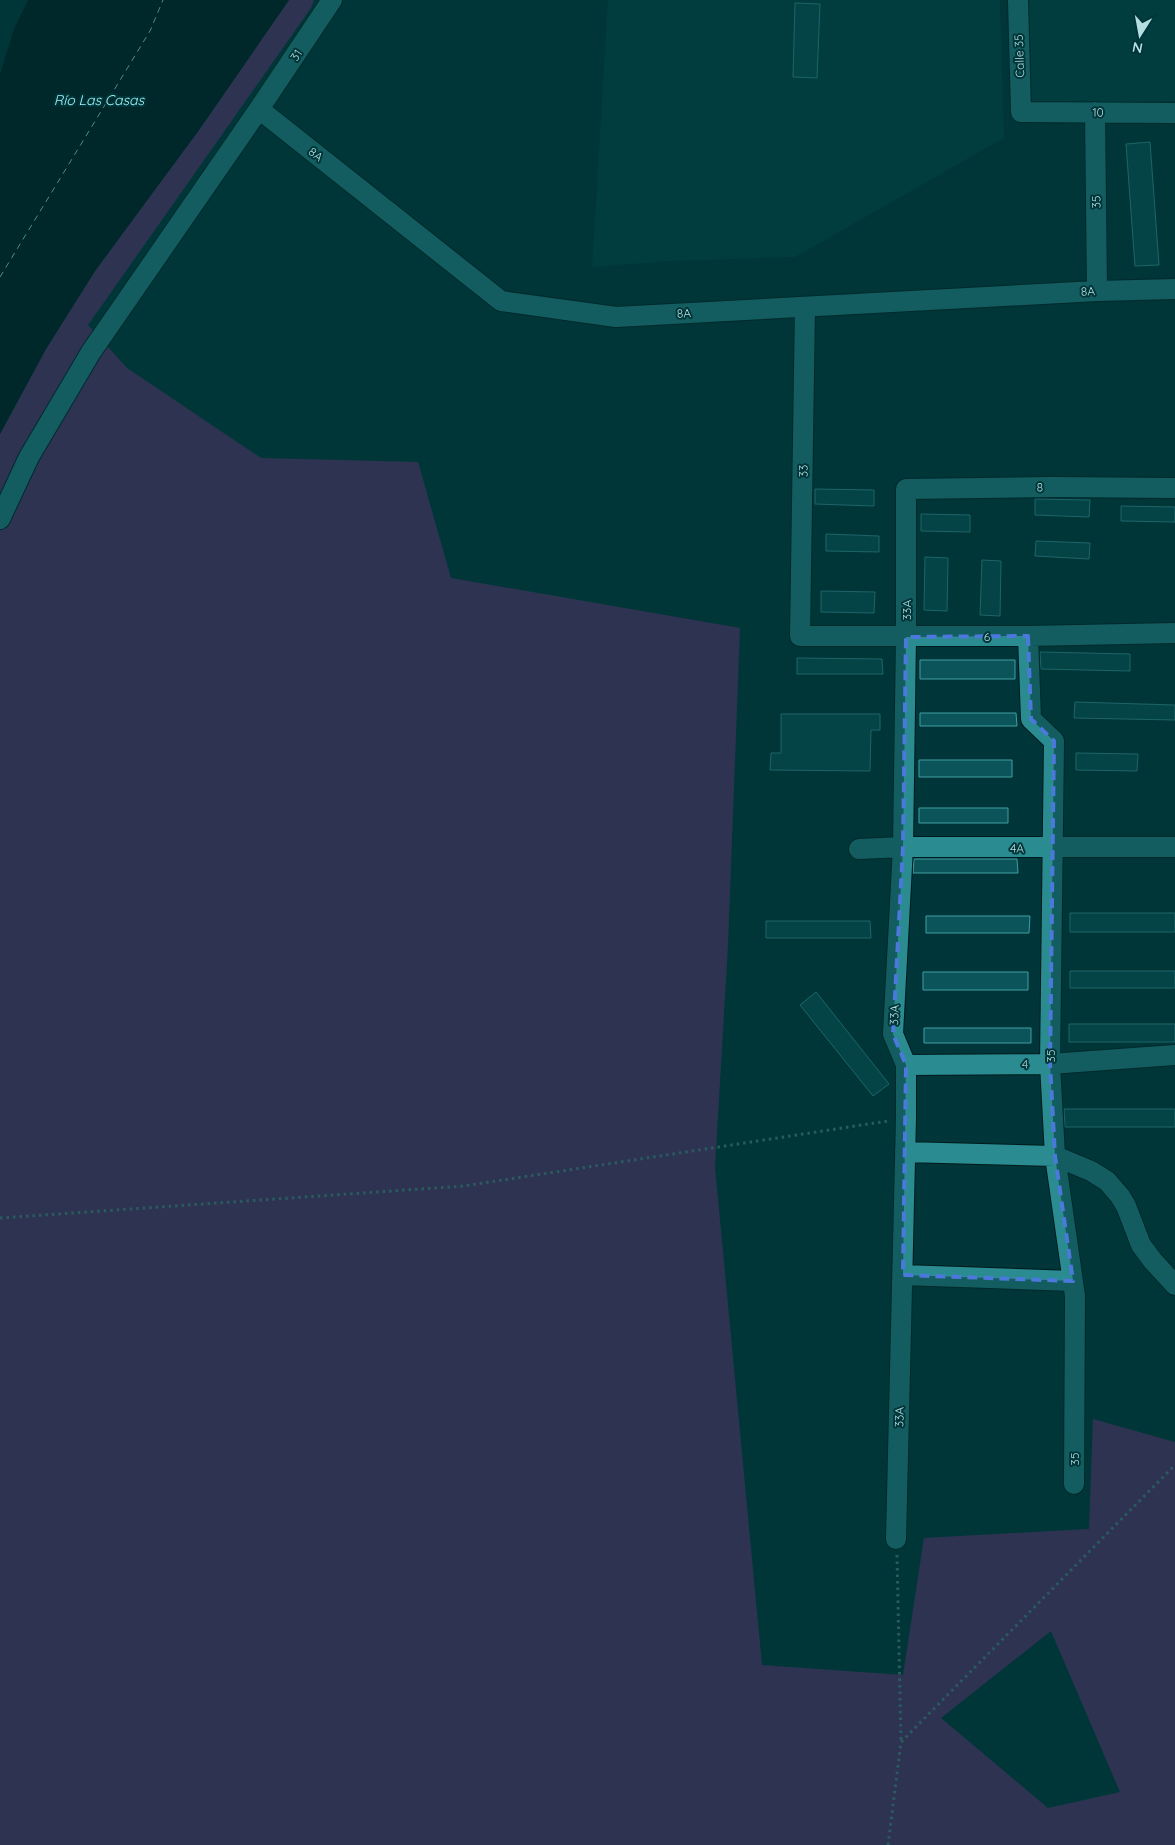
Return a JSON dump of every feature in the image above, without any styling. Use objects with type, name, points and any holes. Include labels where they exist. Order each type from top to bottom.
[{"type":"street","name":"31","points":[[0,519],[29,457],[91,352],[259,110],[332,0]]},
{"type":"street","name":"Calle 35","points":[[1018,0],[1021,112]]},
{"type":"street","name":"8A","points":[[259,110],[501,301],[616,317],[1097,291],[1175,289]]},
{"type":"street","name":"10","points":[[1021,112],[1175,113]]},
{"type":"street","name":"35","points":[[1095,112],[1097,291]]},
{"type":"street","name":"33","points":[[800,636],[805,307]]},
{"type":"street","name":"8","points":[[906,489],[1175,488]]},
{"type":"street","name":"33A","points":[[896,1539],[906,1066],[893,1034],[904,847],[906,489]]},
{"type":"street","name":"6","points":[[800,636],[906,637],[1175,633]]},
{"type":"street","name":"35","points":[[1028,636],[1031,719],[1054,741],[1050,1064],[1055,1156],[1075,1296],[1074,1484]]},
{"type":"street","name":"4A","points":[[859,849],[904,847],[1175,847]]},
{"type":"street","name":"4","points":[[906,1066],[1050,1064],[1175,1055]]},
{"type":"street","points":[[905,1152],[1055,1156],[1092,1171],[1114,1187],[1126,1206],[1141,1245],[1175,1285]]},
{"type":"street","points":[[903,1275],[1073,1281]]},
{"type":"path","points":[[0,1218],[464,1186],[906,1118]]},
{"type":"path","points":[[901,1742],[1175,1465]]},
{"type":"path","points":[[888,1845],[901,1742],[896,1539]]},
{"type":"highlighted area","points":[[1028,636],[1031,719],[1054,741],[1050,1064],[1055,1156],[1073,1281],[903,1275],[906,1065],[893,1034],[903,847],[906,637]]},
{"type":"shaded area","points":[[289,0],[314,0],[311,8],[88,325],[127,368],[261,458],[418,462],[451,578],[740,628],[728,945],[715,1167],[762,1665],[903,1675],[924,1538],[1089,1529],[1093,1419],[1175,1442],[1175,1845],[0,1845],[0,434],[46,349],[95,271],[199,130]],"holes":[[[1051,1631],[1120,1792],[1048,1808],[941,1718]]]},
{"type":"shaded area","points":[[608,0],[1000,0],[1004,138],[795,257],[672,261],[592,267]]},
{"type":"shaded area","points":[[1022,0],[1175,0],[1175,101],[1024,105]]},
{"type":"water","name":"Río Las Casas","points":[[28,0],[289,0],[199,130],[95,271],[46,349],[0,434],[0,74],[14,29]]},
{"type":"building","points":[[795,3],[820,4],[817,78],[793,77]]},
{"type":"building","points":[[1150,142],[1159,265],[1135,266],[1126,144]]},
{"type":"building","points":[[815,489],[874,490],[874,506],[815,504]]},
{"type":"building","points":[[1035,499],[1090,500],[1089,517],[1035,515]]},
{"type":"building","points":[[1121,506],[1175,507],[1175,522],[1121,521]]},
{"type":"building","points":[[921,514],[970,515],[970,532],[921,531]]},
{"type":"building","points":[[826,534],[879,536],[879,552],[826,551]]},
{"type":"building","points":[[1036,541],[1090,543],[1089,559],[1035,556]]},
{"type":"building","points":[[925,557],[948,558],[947,611],[924,610]]},
{"type":"building","points":[[982,560],[1001,561],[1000,616],[980,615]]},
{"type":"building","points":[[821,591],[875,592],[874,613],[821,612]]},
{"type":"building","points":[[1040,652],[1130,654],[1130,671],[1041,669]]},
{"type":"building","points":[[797,658],[882,659],[883,674],[797,674]]},
{"type":"building","points":[[920,660],[1015,660],[1015,679],[920,679]]},
{"type":"building","points":[[1075,702],[1175,705],[1175,720],[1074,718]]},
{"type":"building","points":[[920,713],[1016,713],[1017,726],[920,726]]},
{"type":"building","points":[[781,714],[880,714],[880,730],[871,730],[870,771],[770,770],[771,753],[781,753]]},
{"type":"building","points":[[1076,753],[1138,754],[1137,771],[1076,770]]},
{"type":"building","points":[[919,760],[1012,760],[1012,777],[919,777]]},
{"type":"building","points":[[919,808],[1008,808],[1008,823],[919,823]]},
{"type":"building","points":[[914,859],[1017,859],[1018,873],[913,873]]},
{"type":"building","points":[[1070,913],[1175,913],[1175,932],[1070,932]]},
{"type":"building","points":[[926,916],[1030,916],[1029,933],[926,933]]},
{"type":"building","points":[[766,921],[870,921],[871,938],[766,938]]},
{"type":"building","points":[[1070,971],[1175,971],[1175,988],[1070,988]]},
{"type":"building","points":[[923,972],[1028,972],[1028,990],[923,990]]},
{"type":"building","points":[[816,992],[889,1084],[873,1096],[800,1005]]},
{"type":"building","points":[[1069,1024],[1175,1024],[1175,1042],[1069,1042]]},
{"type":"building","points":[[924,1028],[1031,1028],[1031,1043],[924,1043]]},
{"type":"building","points":[[1064,1109],[1175,1109],[1175,1127],[1065,1127]]},
{"type":"ferry route","points":[[0,277],[150,31],[163,0]]}]
